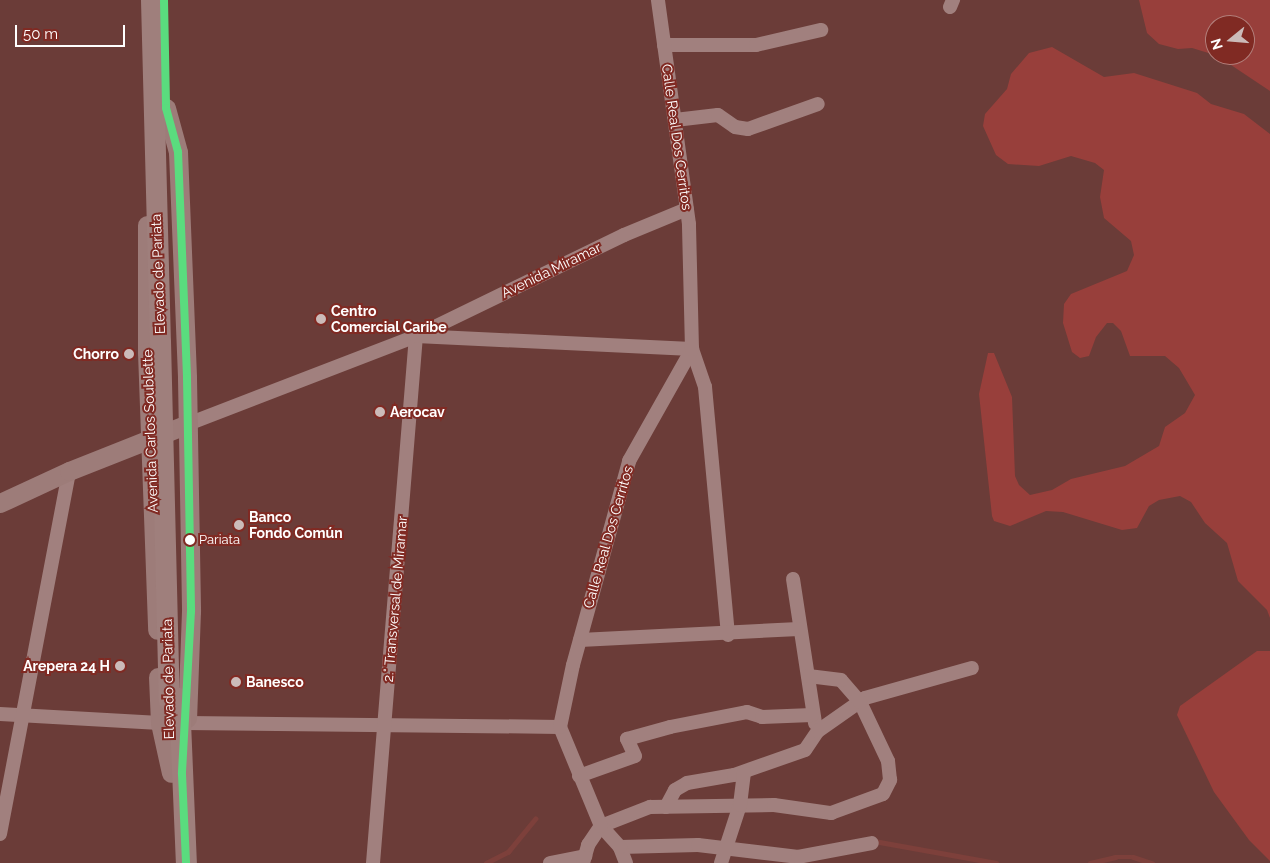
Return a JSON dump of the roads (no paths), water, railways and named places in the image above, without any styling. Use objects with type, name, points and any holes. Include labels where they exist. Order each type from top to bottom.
[{"type":"main road","name":"Avenida Carlos Soublette","points":[[151,0],[152,75]]},
{"type":"main road","name":"Avenida Carlos Soublette","points":[[164,0],[166,108]]},
{"type":"main road","name":"Elevado de Pariata","points":[[152,75],[176,773]]},
{"type":"main road","name":"Elevado de Pariata","points":[[166,108],[176,773]]},
{"type":"main road","name":"Avenida Carlos Soublette","points":[[172,863],[176,773]]},
{"type":"main road","name":"Avenida Carlos Soublette","points":[[176,773],[186,863]]},
{"type":"street","name":"Calle Real Dos Cerritos","points":[[560,727],[580,640],[629,461],[692,349],[687,209],[658,0]]},
{"type":"street","points":[[664,45],[756,45],[822,30]]},
{"type":"street","name":"Avenida Carlos Soublette","points":[[152,75],[146,90],[151,439],[160,723],[176,773]]},
{"type":"street","points":[[675,120],[718,115],[735,127],[748,129],[818,104]]},
{"type":"street","name":"Avenida Carlos Soublette","points":[[166,108],[178,152],[188,424],[191,611],[186,723],[176,773]]},
{"type":"street","name":"Avenida Miramar","points":[[188,424],[416,336],[624,235],[687,209]]},
{"type":"street","name":"Avenida Miramar","points":[[416,336],[692,349]]},
{"type":"street","name":"2.° Transversal de Miramar","points":[[373,863],[416,336]]},
{"type":"street","points":[[692,349],[704,387],[728,635]]},
{"type":"street","points":[[0,503],[69,471],[188,424]]},
{"type":"street","points":[[0,834],[69,471]]},
{"type":"street","points":[[793,579],[812,715],[818,731]]},
{"type":"street","points":[[580,640],[728,635],[799,629]]},
{"type":"street","points":[[666,807],[675,790],[687,783],[744,772],[805,750],[818,731],[860,702],[972,668]]},
{"type":"street","points":[[550,863],[584,860],[601,826],[650,808],[774,805],[831,813],[883,794],[890,780],[888,761],[860,702],[841,680],[808,676]]},
{"type":"street","points":[[579,776],[635,756],[627,739],[684,723],[746,712],[762,718],[812,715]]},
{"type":"street","points":[[0,714],[160,723]]},
{"type":"street","points":[[186,723],[385,727],[560,727],[601,826],[620,847],[626,863]]},
{"type":"street","points":[[721,863],[724,847],[740,805],[744,772]]},
{"type":"street","points":[[620,847],[724,847],[798,857],[872,842]]},
{"type":"waterway","points":[[486,863],[508,852],[535,819]]},
{"type":"waterway","points":[[874,841],[996,863]]},
{"type":"waterway","points":[[1090,863],[1115,857],[1133,857],[1152,863]]},
{"type":"place","name":"Centro Comercial Caribe","points":[[321,319]]},
{"type":"place","name":"Chorro","points":[[129,354]]},
{"type":"place","name":"Aerocav","points":[[380,412]]},
{"type":"place","name":"Banco Fondo Común","points":[[239,525]]},
{"type":"place","name":"Pariata","points":[[190,540]]},
{"type":"place","name":"Arepera 24 H","points":[[120,666]]},
{"type":"place","name":"Banesco","points":[[236,682]]}]
